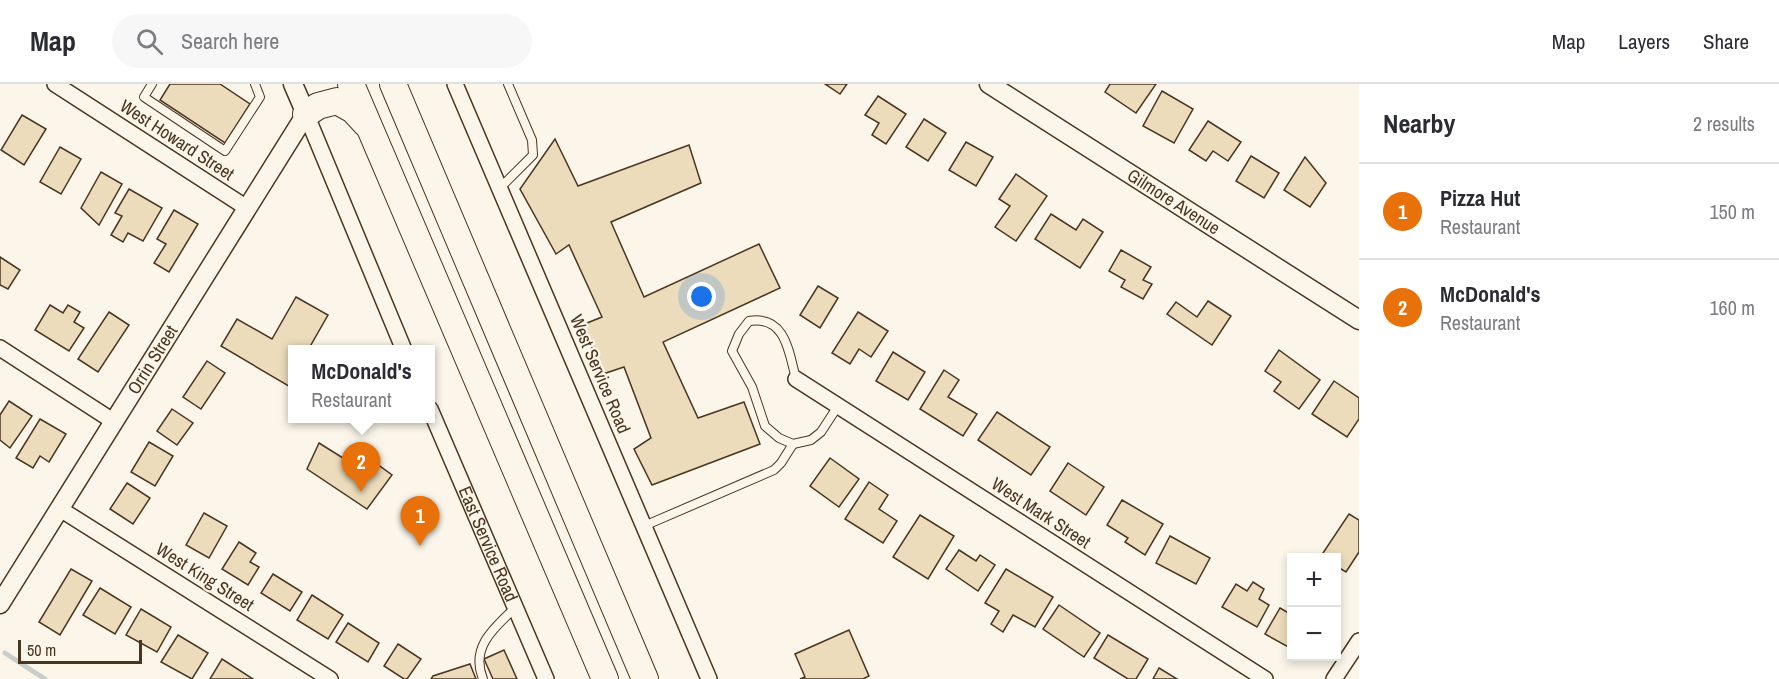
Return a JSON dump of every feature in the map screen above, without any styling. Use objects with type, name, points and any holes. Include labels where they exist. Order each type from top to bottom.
[{"type":"highway","points":[[306,114],[322,84]]},
{"type":"highway","points":[[351,84],[605,679]]},
{"type":"highway","points":[[393,84],[645,679]]},
{"type":"highway","points":[[306,114],[318,106],[337,101],[353,110],[370,129]]},
{"type":"highway","points":[[526,494],[533,505],[546,516],[562,521],[577,517]]},
{"type":"street","name":"West Howard Street","points":[[56,84],[247,208]]},
{"type":"street","points":[[293,84],[402,345]]},
{"type":"street","name":"West Service Road","points":[[455,84],[709,679]]},
{"type":"street","name":"Gilmore Avenue","points":[[989,84],[1359,320]]},
{"type":"street","name":"Orrin Street","points":[[0,604],[306,114]]},
{"type":"street","points":[[0,348],[113,422]]},
{"type":"street","name":"West Mark Street","points":[[796,379],[1265,679]]},
{"type":"street","name":"East Service Road","points":[[435,421],[546,679]]},
{"type":"street","name":"West King Street","points":[[60,508],[330,679]]},
{"type":"street","points":[[1334,679],[1359,641]]},
{"type":"lane","points":[[152,84],[144,97],[225,151],[260,97],[255,84]]},
{"type":"lane","points":[[500,188],[533,155],[532,140],[508,84]]},
{"type":"lane","points":[[796,379],[786,340],[773,324],[761,319],[749,321],[739,334],[732,351],[752,387],[765,426],[779,438],[793,444],[811,440],[821,432],[838,406]]},
{"type":"lane","points":[[644,526],[774,470],[793,444]]},
{"type":"lane","points":[[483,679],[479,669],[479,652],[493,629],[516,607]]},
{"type":"building","points":[[170,84],[220,84],[250,104],[225,143],[160,100]]},
{"type":"building","points":[[825,84],[847,84],[840,94]]},
{"type":"building","points":[[1110,84],[1156,84],[1136,113],[1105,92]]},
{"type":"building","points":[[1162,91],[1193,109],[1174,143],[1143,126]]},
{"type":"building","points":[[878,96],[906,114],[886,144],[872,135],[879,123],[865,115]]},
{"type":"building","points":[[22,115],[46,129],[24,165],[1,150]]},
{"type":"building","points":[[924,119],[946,133],[928,161],[906,147]]},
{"type":"building","points":[[1208,121],[1241,142],[1228,161],[1213,151],[1206,161],[1189,150]]},
{"type":"building","points":[[555,139],[578,186],[689,145],[701,183],[611,222],[644,297],[759,244],[780,288],[663,342],[698,418],[744,402],[760,444],[652,485],[634,449],[651,438],[624,367],[603,374],[582,325],[602,317],[569,245],[556,254],[520,189]]},
{"type":"building","points":[[966,142],[993,157],[976,186],[949,170]]},
{"type":"building","points":[[60,147],[81,159],[61,194],[40,182]]},
{"type":"building","points":[[1251,156],[1279,173],[1264,198],[1236,181]]},
{"type":"building","points":[[1305,157],[1326,183],[1310,207],[1284,190]]},
{"type":"building","points":[[101,172],[122,184],[99,225],[81,208]]},
{"type":"building","points":[[1016,174],[1047,196],[1016,241],[995,227],[1010,206],[999,199]]},
{"type":"building","points":[[129,189],[162,208],[143,241],[128,233],[123,242],[111,235],[122,216],[115,213]]},
{"type":"building","points":[[174,210],[198,224],[169,272],[154,263],[166,244],[157,239]]},
{"type":"building","points":[[1051,214],[1076,230],[1083,219],[1103,232],[1080,268],[1035,239]]},
{"type":"building","points":[[1121,250],[1151,267],[1143,280],[1152,284],[1143,299],[1121,287],[1125,280],[1109,271]]},
{"type":"building","points":[[0,257],[20,270],[8,289],[0,285]]},
{"type":"building","points":[[818,286],[838,298],[820,328],[800,315]]},
{"type":"building","points":[[296,297],[328,315],[311,345],[288,345],[288,386],[221,346],[237,319],[272,339]]},
{"type":"building","points":[[1208,301],[1231,316],[1212,345],[1167,314],[1176,302],[1197,317]]},
{"type":"building","points":[[50,305],[63,313],[68,305],[80,312],[74,322],[84,328],[69,351],[35,330]]},
{"type":"building","points":[[109,312],[129,325],[98,372],[78,359]]},
{"type":"building","points":[[858,312],[888,331],[871,357],[859,349],[850,364],[832,353]]},
{"type":"building","points":[[1279,350],[1320,380],[1299,409],[1274,391],[1281,382],[1265,371]]},
{"type":"building","points":[[893,352],[925,372],[908,400],[876,381]]},
{"type":"building","points":[[207,361],[225,373],[201,409],[183,397]]},
{"type":"building","points":[[944,370],[959,380],[948,397],[977,414],[963,436],[920,409]]},
{"type":"building","points":[[1334,381],[1359,398],[1359,419],[1347,437],[1312,414]]},
{"type":"building","points":[[9,401],[32,416],[10,448],[0,440],[0,415]]},
{"type":"building","points":[[172,409],[193,423],[177,445],[157,431]]},
{"type":"building","points":[[997,412],[1050,447],[1031,475],[978,440]]},
{"type":"building","points":[[40,419],[66,434],[49,462],[40,456],[33,468],[16,458]]},
{"type":"building","points":[[149,442],[173,456],[155,486],[131,472]]},
{"type":"building","points":[[319,443],[354,465],[362,453],[392,475],[367,509],[307,469]]},
{"type":"building","points":[[830,458],[859,479],[839,507],[810,486]]},
{"type":"building","points":[[1068,463],[1104,487],[1086,515],[1050,491]]},
{"type":"building","points":[[869,482],[888,495],[879,509],[897,521],[883,543],[845,519]]},
{"type":"building","points":[[127,483],[150,498],[133,524],[110,509]]},
{"type":"building","points":[[1122,500],[1163,524],[1145,555],[1125,542],[1128,538],[1107,525]]},
{"type":"building","points":[[204,513],[227,526],[209,558],[186,545]]},
{"type":"building","points":[[1349,514],[1359,520],[1359,552],[1346,572],[1341,569],[1341,553],[1323,553]]},
{"type":"building","points":[[920,515],[954,536],[928,579],[893,557]]},
{"type":"building","points":[[1170,536],[1210,558],[1196,584],[1156,563]]},
{"type":"building","points":[[239,542],[256,553],[250,562],[259,567],[248,585],[222,569]]},
{"type":"building","points":[[959,550],[976,561],[980,555],[995,565],[978,591],[946,569]]},
{"type":"building","points":[[71,569],[92,581],[60,635],[39,622]]},
{"type":"building","points":[[1006,569],[1053,597],[1035,627],[1013,615],[1003,632],[991,624],[999,611],[985,603]]},
{"type":"building","points":[[273,574],[302,592],[290,611],[261,593]]},
{"type":"building","points":[[1253,582],[1264,589],[1259,599],[1269,605],[1257,627],[1222,607],[1236,584],[1247,591]]},
{"type":"building","points":[[100,588],[131,607],[115,634],[83,615]]},
{"type":"building","points":[[312,595],[343,615],[328,639],[297,620]]},
{"type":"building","points":[[1059,605],[1100,633],[1084,657],[1043,629]]},
{"type":"building","points":[[1280,608],[1287,612],[1287,646],[1265,634]]},
{"type":"building","points":[[141,609],[171,627],[157,652],[126,635]]},
{"type":"building","points":[[348,623],[379,643],[368,662],[336,642]]},
{"type":"building","points":[[849,630],[869,676],[863,679],[800,679],[805,677],[795,654]]},
{"type":"building","points":[[178,635],[208,653],[192,679],[161,662]]},
{"type":"building","points":[[1108,635],[1148,659],[1136,679],[1128,679],[1094,658]]},
{"type":"building","points":[[398,644],[421,659],[407,679],[384,666]]},
{"type":"building","points":[[504,650],[517,679],[493,679],[484,659]]},
{"type":"building","points":[[222,659],[253,679],[210,679]]},
{"type":"building","points":[[470,664],[476,679],[431,679],[433,676]]},
{"type":"building","points":[[1159,668],[1177,679],[1153,679]]},
{"type":"waterway","points":[[5,653],[45,679]]},
{"type":"place","name":"McDonald's","points":[[361,492]]},
{"type":"place","name":"Pizza Hut","points":[[420,546]]}]
